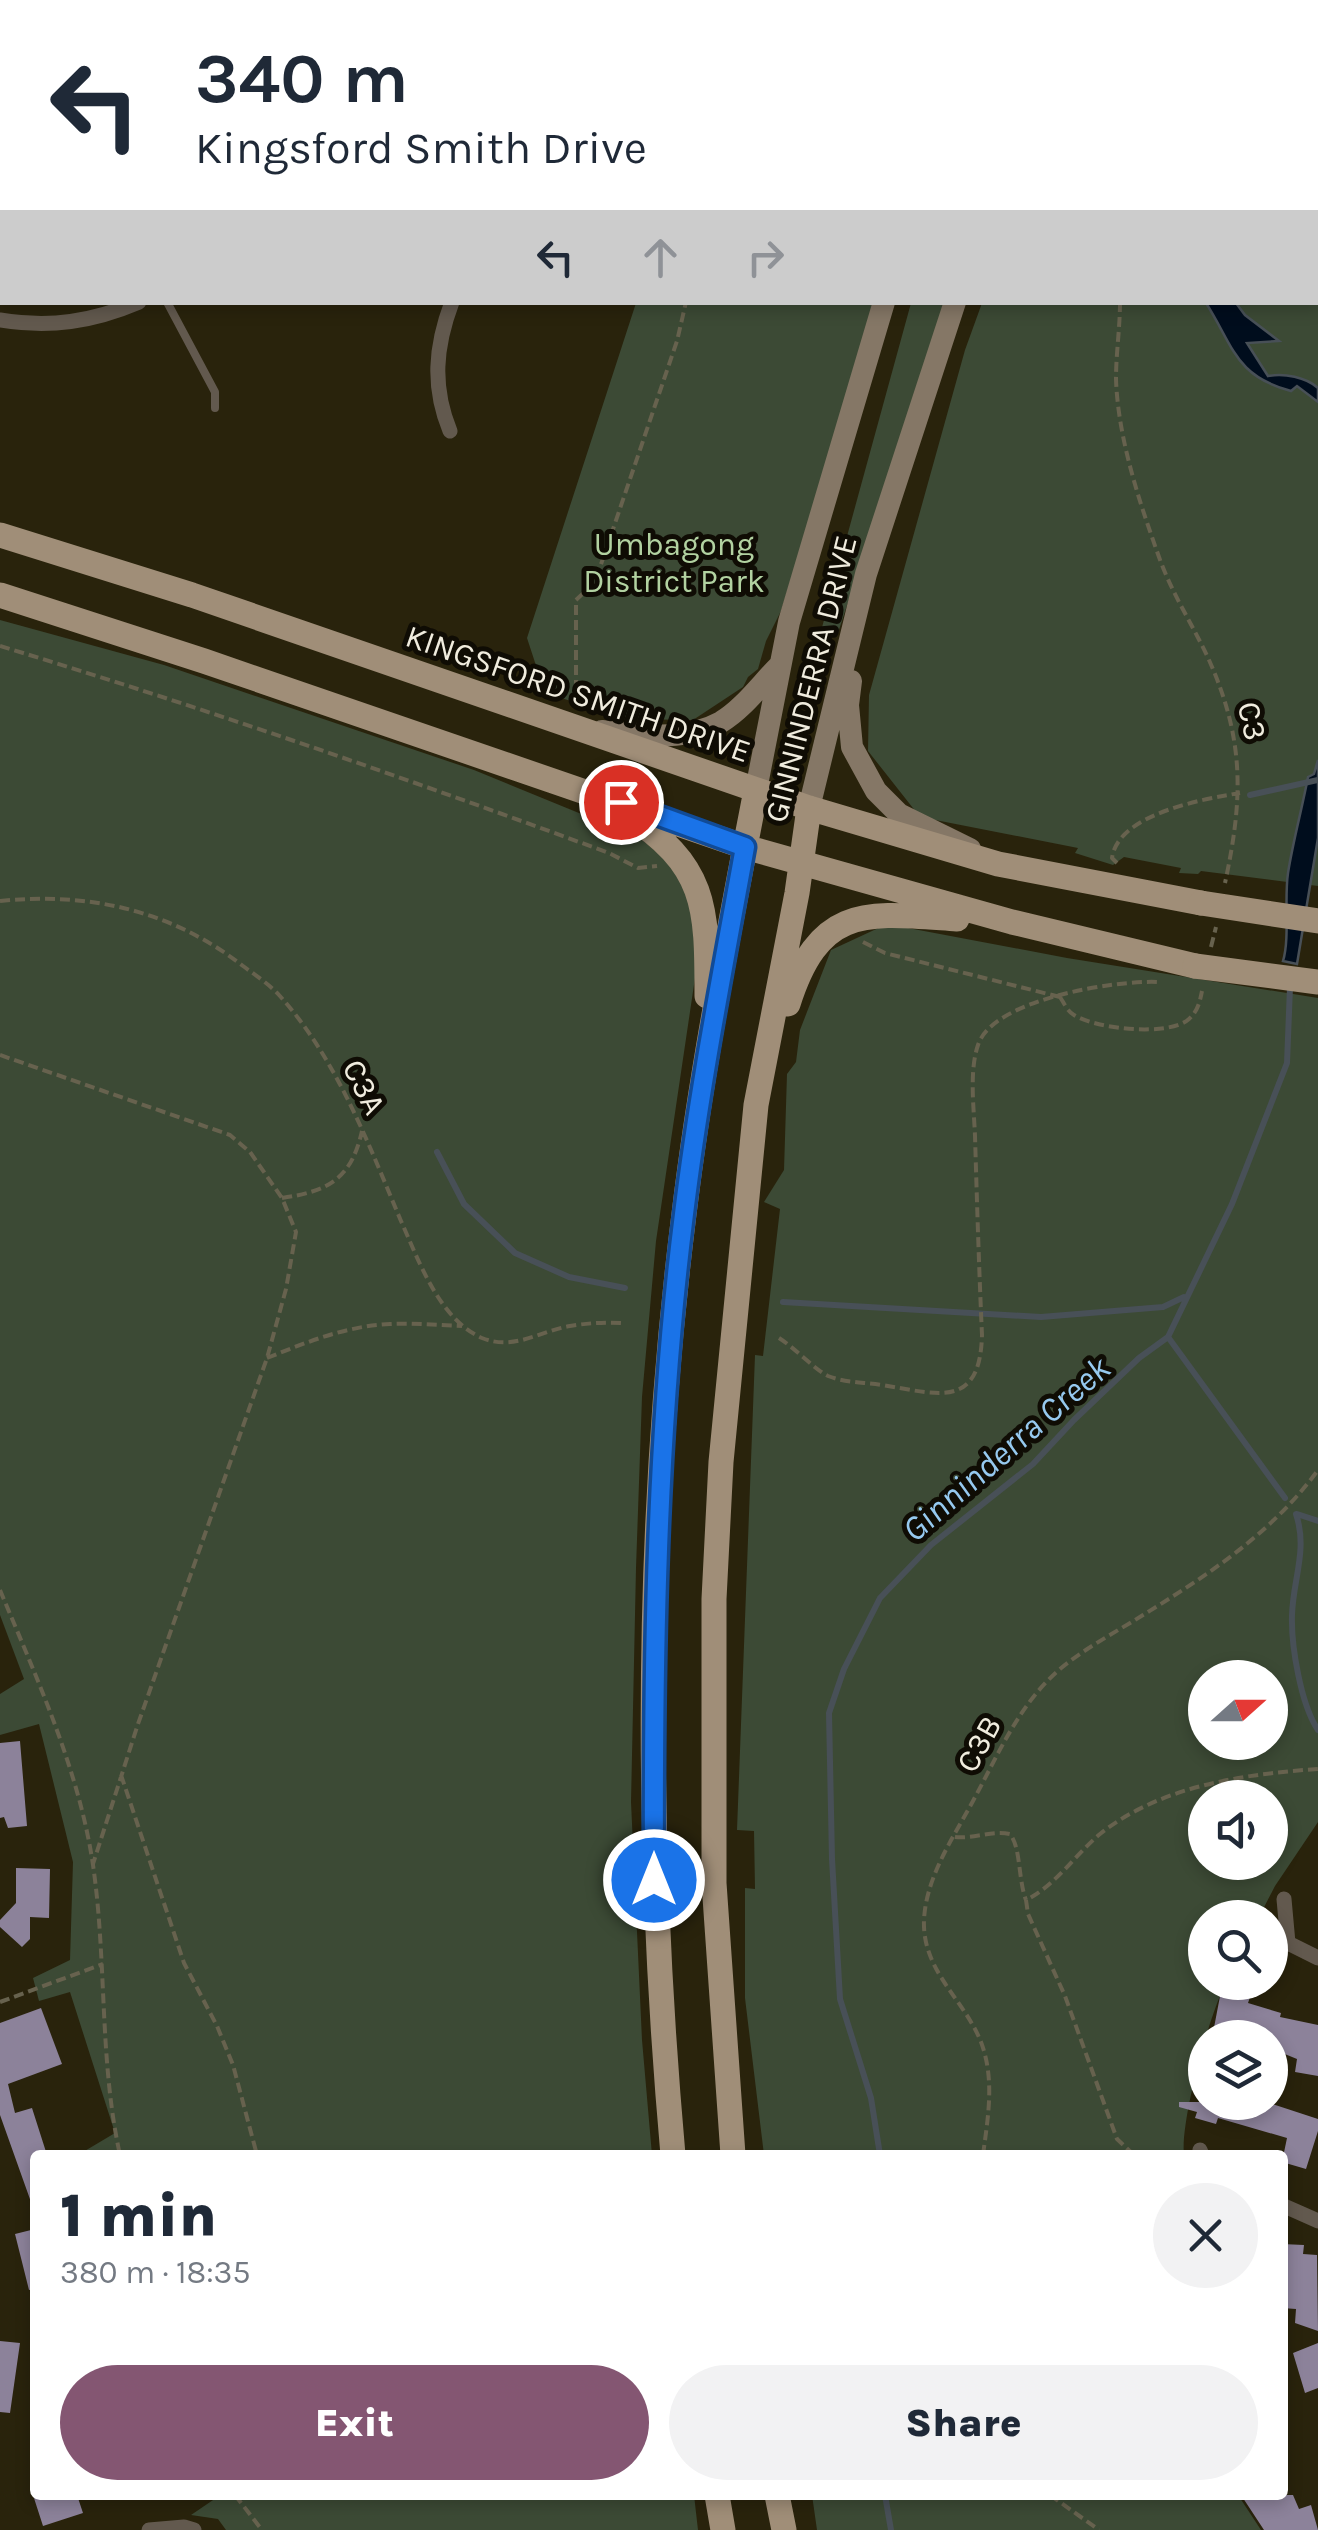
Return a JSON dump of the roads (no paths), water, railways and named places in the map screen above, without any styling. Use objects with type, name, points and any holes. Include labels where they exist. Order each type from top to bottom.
[{"type":"main road","name":"GINNINDERRA DRIVE","points":[[674,2150],[662,2033],[654,1880],[654,1613],[661,1470],[684,1216],[745,847],[789,622],[883,305]]},
{"type":"main road","name":"GINNINDERRA DRIVE","points":[[733,2150],[714,1882],[714,1599],[722,1443],[756,1105],[809,808],[866,574],[954,305]]},
{"type":"main road","name":"KINGSFORD SMITH DRIVE","points":[[0,535],[192,595],[809,808],[998,864],[1318,921]]},
{"type":"main road","points":[[866,574],[848,705],[852,747],[876,791],[900,814],[998,864]]},
{"type":"main road","points":[[0,595],[590,791],[745,847],[1012,922],[1204,965],[1318,982]]},
{"type":"main road","points":[[577,728],[662,736],[698,731],[722,721],[780,666]]},
{"type":"main road","points":[[590,791],[666,843],[697,887],[708,938],[706,1071]]},
{"type":"main road","points":[[756,1105],[796,979],[805,960],[830,934],[861,916],[881,914],[1012,922]]},
{"type":"main road","points":[[718,2500],[723,2530]]},
{"type":"main road","points":[[778,2500],[784,2530]]},
{"type":"street","points":[[0,320],[33,325],[69,324],[131,305]]},
{"type":"street","points":[[450,431],[440,406],[436,378],[438,349],[451,305]]},
{"type":"street","points":[[1288,1942],[1318,1958]]},
{"type":"street","points":[[1288,2208],[1318,2221]]},
{"type":"street","points":[[149,2530],[194,2530]]},
{"type":"lane","points":[[169,305],[215,392],[216,408]]},
{"type":"water","points":[[1207,305],[1238,305],[1279,341],[1247,343],[1268,376],[1307,381],[1318,388],[1318,402],[1297,386],[1291,391],[1258,377],[1230,346]]},
{"type":"water","points":[[1318,760],[1318,838],[1297,964],[1283,961],[1287,883],[1308,777],[1314,774]]},
{"type":"waterway","points":[[1250,795],[1318,780]]},
{"type":"waterway","name":"Ginninderra Creek","points":[[879,2150],[871,2098],[840,1999],[829,1713],[844,1669],[880,1598],[931,1545],[1033,1464],[1139,1358],[1168,1337],[1232,1204],[1287,1063],[1290,987]]},
{"type":"waterway","points":[[437,1152],[464,1204],[515,1253],[569,1277],[625,1288]]},
{"type":"waterway","points":[[783,1302],[1041,1317],[1163,1307],[1184,1297]]},
{"type":"waterway","points":[[1168,1337],[1285,1498]]},
{"type":"waterway","points":[[1296,1514],[1301,1540],[1293,1602],[1293,1643],[1302,1691],[1318,1730]]},
{"type":"waterway","points":[[1297,1514],[1318,1521]]},
{"type":"waterway","name":"Ginninderra Creek","points":[[886,2500],[891,2530]]},
{"type":"park label","name":"Umbagong District Park","points":[[674,562]]}]
